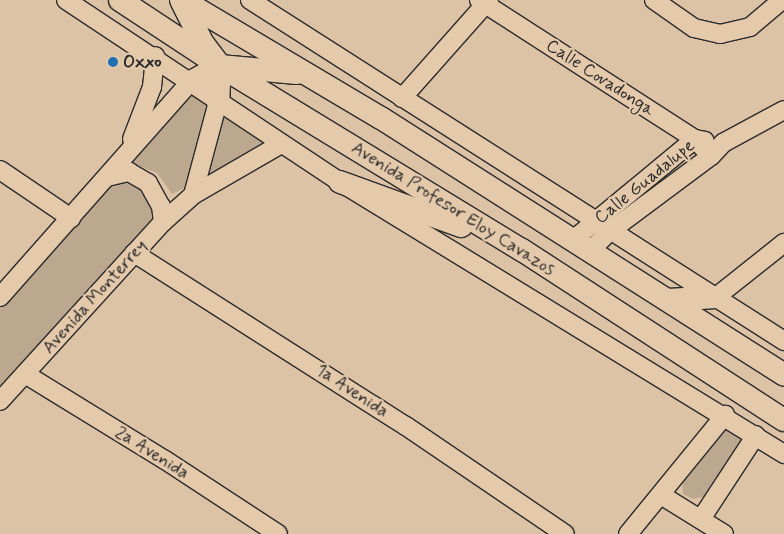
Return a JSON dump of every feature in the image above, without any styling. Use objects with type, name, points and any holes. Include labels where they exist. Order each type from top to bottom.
[{"type":"main road","name":"Avenida Profesor Eloy Cavazos","points":[[120,0],[220,66],[522,250],[784,420]]},
{"type":"main road","points":[[182,0],[202,42],[220,66],[218,102]]},
{"type":"main road","points":[[182,0],[314,79],[581,245],[784,375]]},
{"type":"main road","points":[[189,83],[220,66],[280,70],[314,79]]},
{"type":"main road","points":[[340,182],[396,200],[522,250]]},
{"type":"main road","points":[[668,300],[716,297]]},
{"type":"street","points":[[66,0],[155,56],[189,83],[340,182],[724,415],[784,454]]},
{"type":"street","points":[[250,0],[602,227],[784,341]]},
{"type":"street","points":[[654,0],[694,28],[720,34],[750,27],[782,0]]},
{"type":"street","points":[[402,98],[484,1]]},
{"type":"street","name":"Calle Covadonga","points":[[484,1],[695,140]]},
{"type":"street","points":[[128,149],[152,87],[155,56]]},
{"type":"street","points":[[0,297],[107,177],[128,149],[189,83]]},
{"type":"street","points":[[193,195],[218,102]]},
{"type":"street","name":"Calle Guadalupe","points":[[602,227],[717,149],[784,110]]},
{"type":"street","name":"Calle Guadalupe","points":[[581,245],[695,140],[717,149]]},
{"type":"street","name":"Avenida Monterrey","points":[[0,402],[163,222],[193,195],[281,144]]},
{"type":"street","points":[[0,170],[71,218]]},
{"type":"street","points":[[107,177],[129,172],[148,183],[161,206],[163,222]]},
{"type":"street","points":[[716,297],[784,243]]},
{"type":"street","name":"1a Avenida","points":[[134,253],[406,426],[565,534]]},
{"type":"street","name":"2a Avenida","points":[[25,374],[278,534]]},
{"type":"street","points":[[628,534],[724,415]]},
{"type":"street","points":[[701,520],[756,435]]},
{"type":"street","points":[[661,495],[724,534]]},
{"type":"shaded area","points":[[190,86],[215,104],[194,183],[172,194],[157,173],[132,163],[142,141]]},
{"type":"shaded area","points":[[223,115],[265,143],[207,177]]},
{"type":"shaded area","points":[[136,174],[163,222],[0,404],[0,296],[107,177]]},
{"type":"shaded area","points":[[722,426],[746,443],[706,496],[693,499],[683,494],[682,473]]},
{"type":"place","name":"Oxxo","points":[[113,62]]}]
